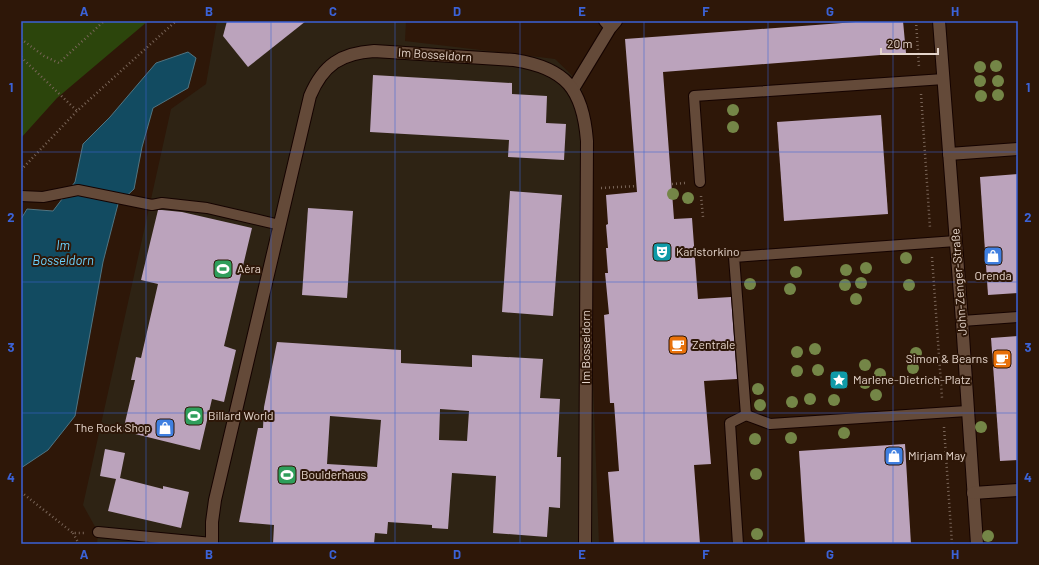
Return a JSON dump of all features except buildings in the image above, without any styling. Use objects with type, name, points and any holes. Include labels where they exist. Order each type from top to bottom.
[{"type":"street","name":"John-Zenger-Straße","points":[[939,21],[977,544]]},
{"type":"street","points":[[573,89],[610,23]]},
{"type":"street","name":"Im Bosseldorn","points":[[212,543],[212,522],[216,500],[310,96],[315,83],[325,70],[336,60],[347,55],[374,51],[531,63],[556,73],[573,89],[581,104],[585,122],[586,188],[585,544]]},
{"type":"street","points":[[949,154],[1018,149]]},
{"type":"street","points":[[973,493],[1018,490]]},
{"type":"lane","points":[[700,182],[694,96],[944,79]]},
{"type":"lane","points":[[21,196],[43,197],[78,190],[152,205],[162,203],[207,208],[280,225]]},
{"type":"lane","points":[[746,415],[734,257],[956,241]]},
{"type":"lane","points":[[962,321],[1018,318]]},
{"type":"lane","points":[[738,544],[730,423],[746,415],[770,424],[968,411]]},
{"type":"lane","points":[[98,532],[212,543]]},
{"type":"path","points":[[21,39],[44,56],[59,63],[104,21]]},
{"type":"path","points":[[21,170],[77,111],[176,21]]},
{"type":"path","points":[[916,21],[952,544]]},
{"type":"path","points":[[21,57],[77,111]]},
{"type":"path","points":[[586,188],[637,186]]},
{"type":"path","points":[[21,492],[74,533],[79,544]]},
{"type":"path","points":[[74,533],[98,532]]},
{"type":"shaded area","points":[[217,21],[406,21],[405,41],[555,59],[582,85],[599,544],[97,544],[98,532],[83,505],[171,109],[206,84]]},
{"type":"green space","points":[[21,21],[148,21],[57,98],[21,138]]},
{"type":"water","name":"Im Bosseldorn","points":[[188,52],[196,58],[188,88],[153,108],[142,147],[134,189],[118,204],[103,262],[75,416],[48,450],[21,468],[21,219],[27,209],[53,211],[75,182],[83,144],[110,117],[156,63]]},
{"type":"place","name":"Karlstorkino","points":[[662,252]]},
{"type":"place","name":"Orenda","points":[[993,256]]},
{"type":"place","name":"Aėra","points":[[223,269]]},
{"type":"place","name":"Zentrale","points":[[678,345]]},
{"type":"place","name":"Simon & Bearns","points":[[1002,359]]},
{"type":"place","name":"Marlene-Dietrich-Platz","points":[[839,380]]},
{"type":"place","name":"Billard World","points":[[194,416]]},
{"type":"place","name":"The Rock Shop","points":[[165,428]]},
{"type":"place","name":"Mirjam May","points":[[894,456]]},
{"type":"place","name":"Boulderhaus","points":[[287,475]]}]
